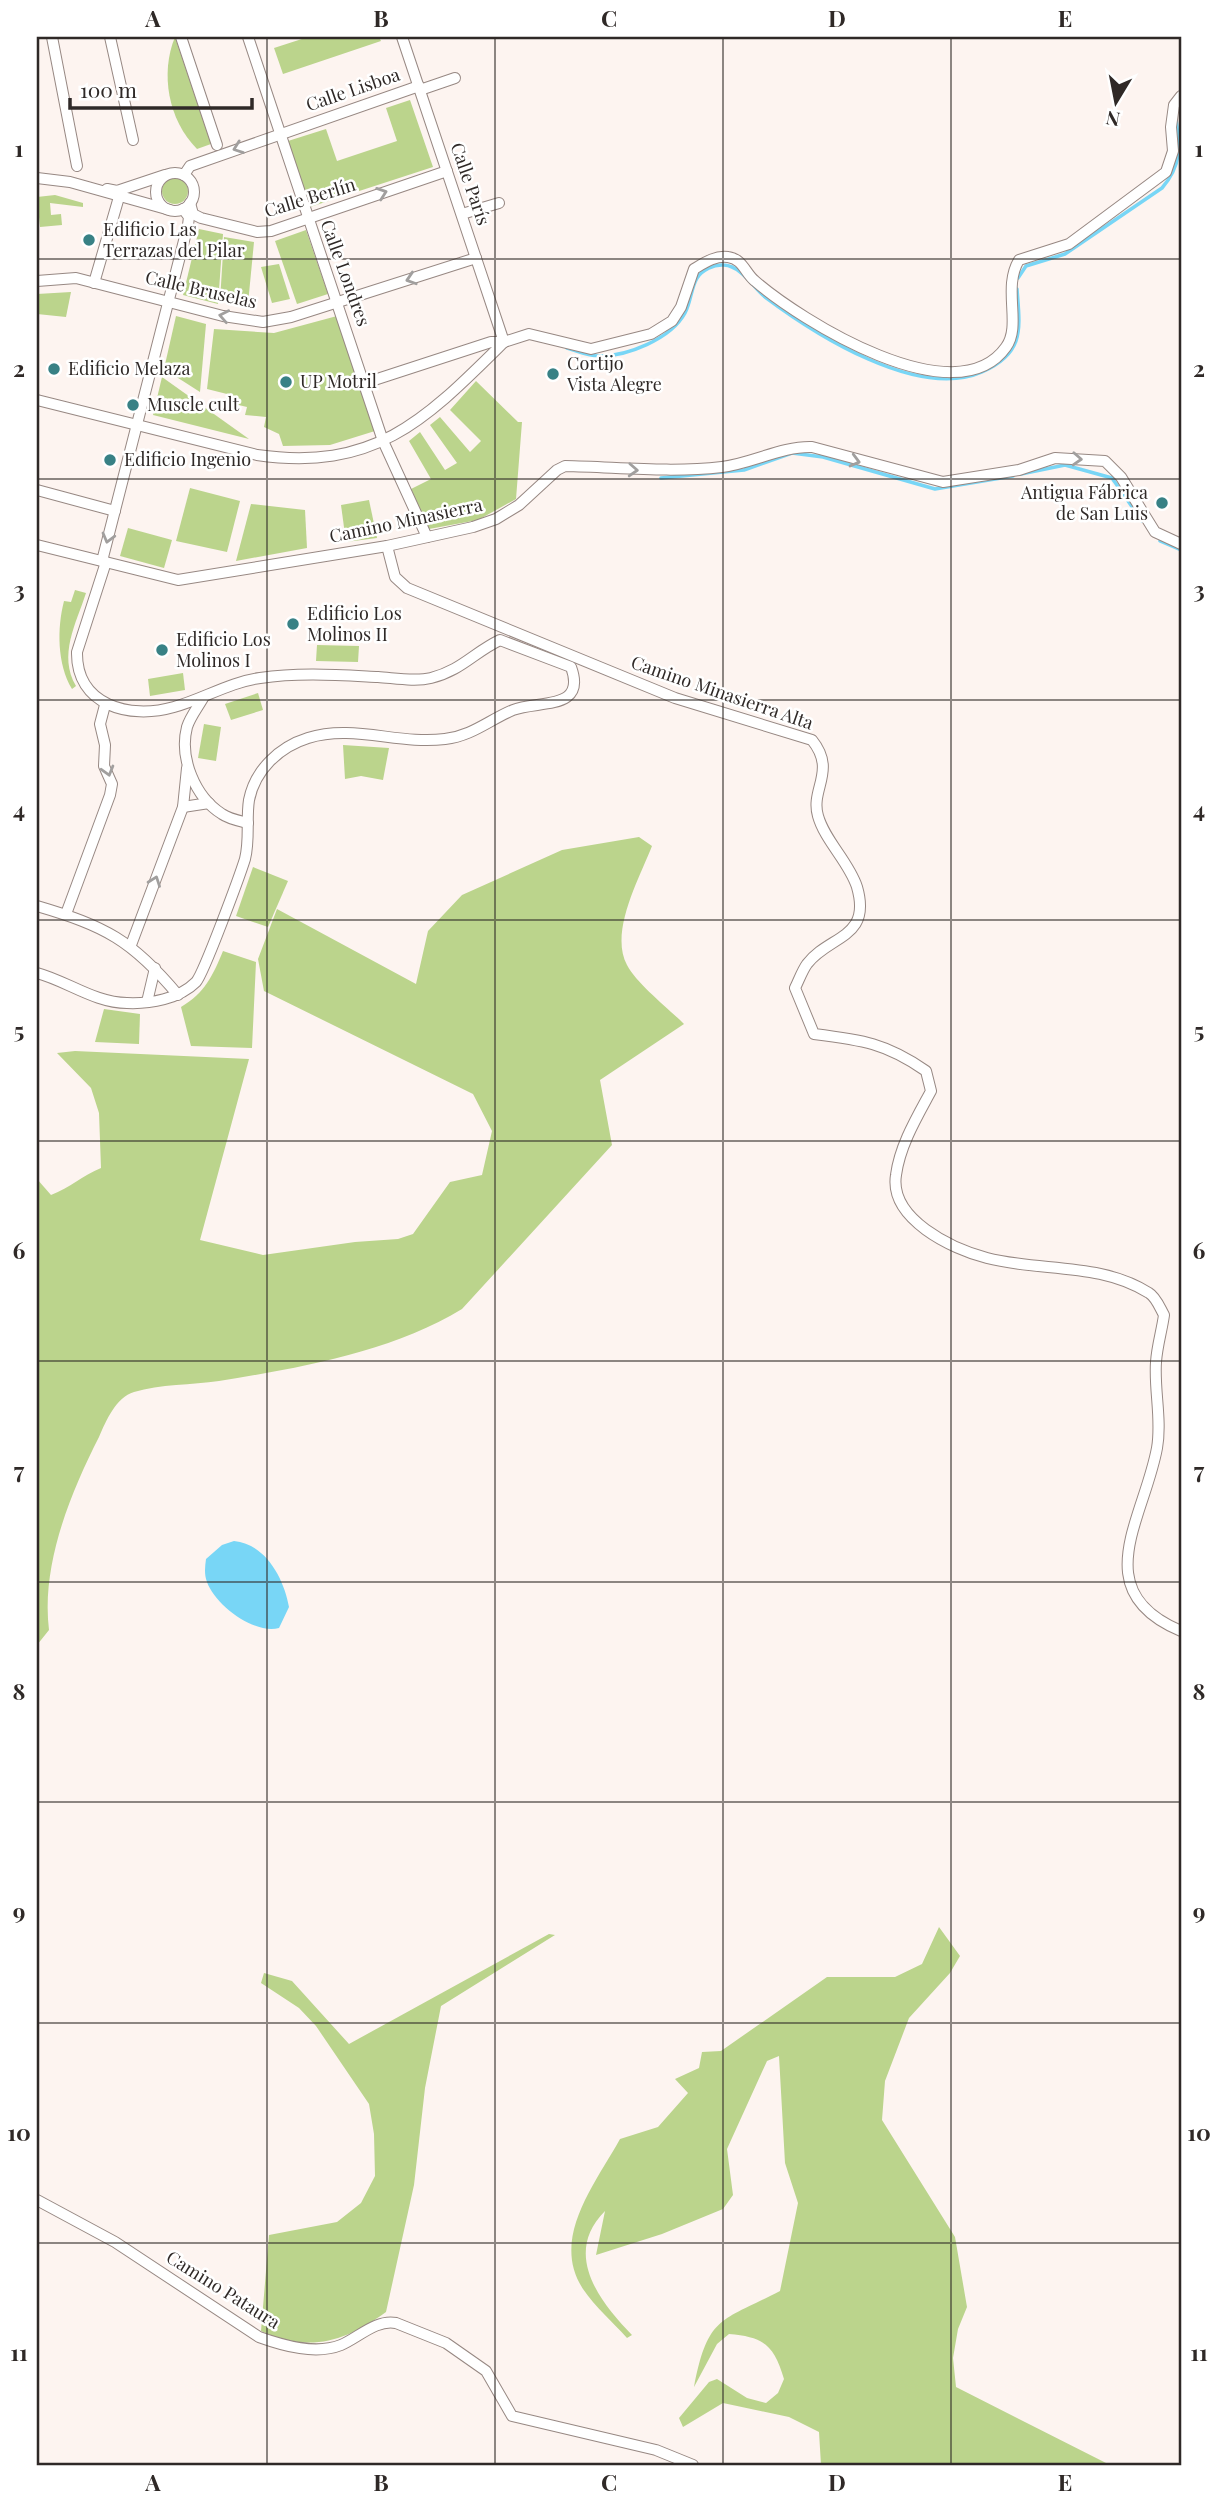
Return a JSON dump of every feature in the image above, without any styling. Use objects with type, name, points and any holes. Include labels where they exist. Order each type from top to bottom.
[{"type":"street","points":[[52,37],[77,166]]},
{"type":"street","points":[[110,37],[133,140]]},
{"type":"street","points":[[181,37],[217,145]]},
{"type":"street","name":"Calle Londres","points":[[248,37],[383,442],[427,537]]},
{"type":"street","name":"Calle París","points":[[402,37],[505,342]]},
{"type":"street","name":"Calle Lisboa","points":[[184,175],[190,166],[279,134],[455,78]]},
{"type":"street","points":[[365,383],[491,342],[505,342],[529,334],[592,349],[651,334],[672,321],[681,307],[694,269],[712,259],[729,257],[742,263],[753,279],[837,338],[927,371],[957,372],[971,369],[1005,349],[1011,338],[1011,273],[1019,260],[1069,244],[1166,172],[1173,152],[1171,127],[1174,105],[1181,96]]},
{"type":"street","name":"Calle Berlín","points":[[186,206],[201,218],[257,232],[307,219],[447,172]]},
{"type":"street","points":[[167,174],[158,183],[156,193],[161,204],[170,210]]},
{"type":"street","points":[[37,178],[117,191],[167,174],[184,175],[194,188],[186,206],[188,225],[104,561],[76,652],[76,666],[88,691],[105,705],[137,710],[170,709],[225,687],[258,678],[296,674],[428,679],[460,669],[485,647],[500,640],[571,667],[576,680],[574,691],[566,699],[513,710],[472,733],[446,739],[417,740],[345,733],[309,738],[280,751],[260,772],[249,799],[246,857],[197,980],[178,995],[147,1002],[124,1003],[94,997],[37,973]]},
{"type":"street","points":[[84,187],[170,210],[186,206]]},
{"type":"street","points":[[94,283],[118,197]]},
{"type":"street","points":[[462,214],[499,203]]},
{"type":"street","name":"Calle Bruselas","points":[[37,281],[76,278],[223,316],[263,322],[291,317],[476,257]]},
{"type":"street","points":[[37,400],[257,455],[286,460],[342,454],[383,442],[439,407],[505,342]]},
{"type":"street","name":"Camino Minasierra","points":[[37,545],[178,580],[387,546],[496,519],[519,505],[557,470],[565,466],[678,471],[754,462],[797,447],[812,447],[943,482],[1019,470],[1055,458],[1096,460],[1112,466],[1155,533],[1181,544]]},
{"type":"street","points":[[37,490],[115,511]]},
{"type":"street","name":"Camino Minasierra Alta","points":[[387,546],[395,577],[408,588],[675,698],[812,740],[820,750],[824,762],[817,815],[856,886],[860,914],[850,933],[808,962],[795,988],[814,1034],[856,1039],[897,1051],[926,1071],[931,1091],[907,1135],[895,1177],[901,1204],[911,1219],[930,1233],[987,1258],[1103,1274],[1152,1294],[1164,1315],[1156,1361],[1157,1446],[1127,1550],[1130,1589],[1156,1620],[1181,1631]]},
{"type":"street","points":[[131,945],[183,807],[187,725],[203,698]]},
{"type":"street","points":[[66,914],[110,795],[111,785],[104,766],[105,745],[100,724],[105,705]]},
{"type":"street","points":[[170,709],[187,725]]},
{"type":"street","points":[[187,768],[209,803],[223,815],[248,823]]},
{"type":"street","points":[[183,807],[196,802],[209,803]]},
{"type":"street","points":[[37,906],[66,914],[131,945],[178,995]]},
{"type":"street","points":[[147,1002],[155,968]]},
{"type":"street","name":"Camino Pataura","points":[[37,2200],[115,2242],[259,2337],[275,2343],[323,2349],[340,2345],[388,2321],[396,2323],[446,2343],[486,2371],[512,2416],[656,2450],[693,2465]]},
{"type":"green space","points":[[175,37],[211,144],[197,149],[179,124],[170,96],[168,66]]},
{"type":"green space","points":[[308,37],[379,37],[381,41],[283,74],[274,48]]},
{"type":"green space","points":[[410,100],[433,167],[310,207],[288,141],[326,129],[337,161],[397,141],[386,108]]},
{"type":"green space","points":[[175,178],[184,182],[188,191],[184,200],[175,204],[166,200],[162,191],[166,182]]},
{"type":"green space","points":[[55,195],[83,203],[83,207],[50,203],[51,215],[61,214],[62,225],[40,227],[37,197]]},
{"type":"green space","points":[[199,229],[223,234],[218,304],[183,295]]},
{"type":"green space","points":[[306,230],[328,294],[297,304],[275,241]]},
{"type":"green space","points":[[224,237],[254,242],[248,304],[220,301]]},
{"type":"green space","points":[[279,264],[290,299],[272,303],[261,267]]},
{"type":"green space","points":[[71,292],[66,317],[37,314],[37,294]]},
{"type":"green space","points":[[176,316],[206,324],[200,392],[164,369]]},
{"type":"green space","name":"UP Motril","points":[[337,316],[375,431],[330,445],[283,446],[279,434],[264,427],[266,417],[245,415],[247,407],[226,402],[227,394],[207,389],[214,329],[274,333]]},
{"type":"green space","points":[[162,377],[249,439],[153,415]]},
{"type":"green space","points":[[476,381],[518,422],[522,422],[516,499],[478,520],[429,529],[411,489],[431,479],[409,441],[420,432],[445,470],[457,463],[430,425],[440,417],[470,452],[481,441],[450,410]]},
{"type":"green space","points":[[190,488],[240,501],[227,552],[176,541]]},
{"type":"green space","points":[[369,500],[377,538],[346,542],[341,505]]},
{"type":"green space","points":[[251,504],[305,510],[307,548],[236,561]]},
{"type":"green space","points":[[128,528],[172,540],[164,568],[120,556]]},
{"type":"green space","points":[[75,590],[86,593],[69,651],[71,674],[76,686],[72,689],[63,669],[60,623],[64,601],[71,602]]},
{"type":"green space","points":[[317,645],[359,646],[358,662],[316,661]]},
{"type":"green space","points":[[183,673],[185,690],[150,696],[148,679]]},
{"type":"green space","points":[[258,693],[263,710],[231,720],[225,704]]},
{"type":"green space","points":[[204,724],[221,727],[216,761],[198,758]]},
{"type":"green space","points":[[343,745],[389,748],[383,780],[361,776],[345,779]]},
{"type":"green space","points":[[639,837],[652,846],[628,905],[622,952],[627,965],[638,980],[684,1024],[600,1080],[612,1145],[462,1309],[434,1324],[375,1347],[313,1364],[219,1381],[154,1387],[134,1392],[122,1399],[112,1410],[68,1506],[49,1580],[49,1630],[37,1645],[37,1179],[51,1195],[101,1168],[99,1113],[91,1088],[57,1053],[75,1051],[249,1059],[200,1240],[263,1255],[398,1239],[413,1234],[450,1182],[482,1175],[492,1131],[473,1094],[264,991],[258,959],[277,909],[416,984],[428,931],[462,895],[562,850]]},
{"type":"green space","points":[[253,867],[288,881],[268,927],[236,916]]},
{"type":"green space","points":[[223,951],[256,962],[252,1048],[191,1046],[181,1007],[207,983]]},
{"type":"green space","points":[[104,1009],[140,1014],[139,1044],[95,1042]]},
{"type":"green space","points":[[939,1927],[960,1956],[950,1973],[909,2018],[885,2081],[882,2120],[955,2237],[967,2307],[958,2329],[953,2358],[956,2387],[1110,2465],[821,2465],[819,2432],[789,2417],[723,2403],[683,2427],[679,2418],[709,2382],[717,2379],[747,2398],[766,2403],[778,2393],[784,2379],[776,2358],[766,2345],[751,2338],[729,2334],[717,2344],[694,2387],[705,2346],[720,2324],[780,2291],[798,2203],[785,2163],[779,2056],[767,2061],[727,2149],[733,2195],[723,2209],[662,2234],[596,2255],[605,2211],[593,2227],[587,2244],[586,2260],[590,2277],[608,2308],[632,2335],[627,2338],[593,2302],[574,2270],[571,2251],[574,2231],[580,2212],[599,2174],[620,2139],[658,2127],[688,2093],[675,2079],[699,2068],[702,2052],[721,2051],[827,1977],[895,1977],[922,1964]]},
{"type":"green space","points":[[549,1934],[555,1935],[441,2006],[425,2088],[414,2185],[386,2312],[356,2331],[326,2341],[295,2342],[261,2331],[269,2235],[337,2222],[361,2203],[375,2176],[374,2134],[369,2104],[316,2026],[299,2008],[261,1983],[264,1973],[292,1981],[349,2044]]},
{"type":"water","points":[[234,1541],[255,1549],[272,1565],[278,1575],[289,1607],[279,1628],[269,1629],[248,1623],[227,1609],[211,1591],[205,1576],[206,1559],[222,1545]]},
{"type":"waterway","points":[[1018,278],[1026,266],[1065,254],[1162,188],[1169,180],[1178,155],[1176,119]]},
{"type":"waterway","points":[[567,348],[586,354],[609,356],[647,345],[669,331],[685,313],[699,275],[712,267],[724,265],[736,269],[765,297],[839,345],[899,371],[928,377],[956,378],[982,372],[996,365],[1013,348],[1019,328],[1017,289]]},
{"type":"waterway","points":[[661,478],[744,470],[792,453],[823,457],[935,489],[1013,476]]},
{"type":"waterway","points":[[1021,474],[1065,465],[1112,478],[1142,521]]},
{"type":"waterway","points":[[1160,541],[1181,550]]},
{"type":"place","name":"Edificio Las Terrazas del Pilar","points":[[89,240]]},
{"type":"place","name":"Edificio Melaza","points":[[54,369]]},
{"type":"place","name":"Cortijo Vista Alegre","points":[[553,374]]},
{"type":"place","name":"UP Motril","points":[[286,382]]},
{"type":"place","name":"Muscle cult","points":[[133,405]]},
{"type":"place","name":"Edificio Ingenio","points":[[110,460]]},
{"type":"place","name":"Antigua Fábrica de San Luis","points":[[1162,503]]},
{"type":"place","name":"Edificio Los Molinos II","points":[[293,624]]},
{"type":"place","name":"Edificio Los Molinos I","points":[[162,650]]}]
